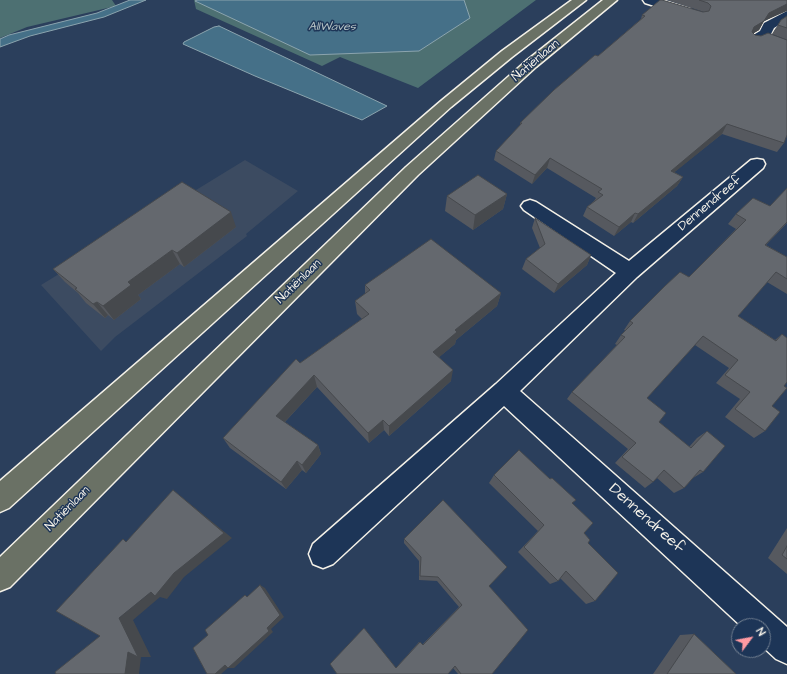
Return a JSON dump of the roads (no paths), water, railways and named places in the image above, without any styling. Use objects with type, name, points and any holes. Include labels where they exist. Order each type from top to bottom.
[{"type":"main road","name":"Natiënlaan","points":[[0,499],[446,104],[506,54],[580,0]]},
{"type":"main road","name":"Natiënlaan","points":[[0,577],[412,171],[530,64],[611,0]]},
{"type":"street","points":[[649,0],[699,16]]},
{"type":"street","points":[[777,42],[758,38],[765,33],[769,26],[787,14]]},
{"type":"street","name":"Dennendreef","points":[[323,554],[504,391],[630,272],[757,164]]},
{"type":"street","points":[[530,206],[630,272]]},
{"type":"street","name":"Dennendreef","points":[[504,391],[787,648]]},
{"type":"water","points":[[130,0],[146,0],[104,17],[30,36],[0,47],[0,39],[9,35],[97,13]]},
{"type":"water","name":"AllWaves","points":[[464,0],[470,18],[419,51],[310,55],[195,1]]},
{"type":"water","points":[[219,26],[387,106],[362,120],[255,76],[183,44],[184,42],[214,27]]}]
